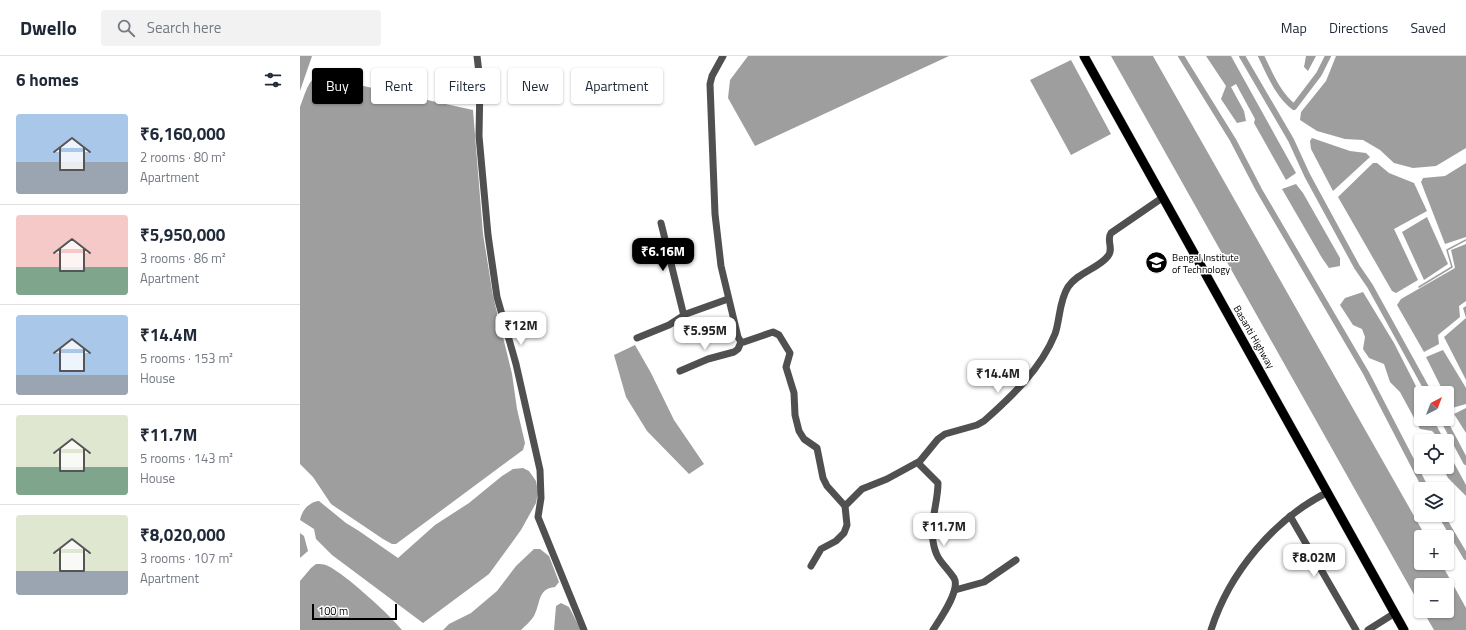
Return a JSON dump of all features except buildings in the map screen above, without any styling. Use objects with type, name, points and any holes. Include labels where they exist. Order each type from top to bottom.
[{"type":"main road","name":"Basanti Highway","points":[[1084,56],[1404,630]]},
{"type":"street","points":[[477,56],[480,81],[478,136],[488,235],[497,297],[516,364],[540,470],[541,498],[538,517],[584,630]]},
{"type":"street","points":[[680,372],[708,359],[734,352],[740,347],[741,342],[738,337],[728,299],[721,266],[714,205],[710,84],[712,76],[722,56]]},
{"type":"street","points":[[845,506],[862,489],[887,479],[918,462],[938,439],[945,434],[977,425],[984,421],[1037,368],[1053,339],[1064,296],[1070,284],[1080,275],[1108,257],[1110,252],[1108,239],[1111,233],[1162,198]]},
{"type":"street","points":[[661,223],[684,316]]},
{"type":"street","points":[[637,338],[669,325],[684,316],[728,299]]},
{"type":"street","points":[[741,342],[773,332],[779,335],[785,344],[790,353],[786,367],[794,393],[795,415],[798,431],[804,439],[817,448],[823,478],[827,486],[845,506],[847,525],[844,533],[836,541],[821,549],[811,566]]},
{"type":"street","points":[[918,462],[938,483],[932,520],[933,541],[937,557],[955,579],[955,590],[933,630]]},
{"type":"street","points":[[1211,630],[1220,607],[1242,569],[1272,532],[1290,516],[1328,492]]},
{"type":"street","points":[[1290,516],[1356,630]]},
{"type":"street","points":[[955,590],[984,582],[1016,560]]},
{"type":"street","points":[[1368,630],[1395,614]]},
{"type":"shaded area","points":[[300,56],[312,56],[300,91]]},
{"type":"shaded area","points":[[748,56],[949,56],[755,146],[728,98],[730,80]]},
{"type":"shaded area","points":[[1111,56],[1153,56],[1414,516],[1414,522],[1417,522],[1422,530],[1414,530],[1414,570],[1445,570],[1449,578],[1414,578],[1414,595]]},
{"type":"shaded area","points":[[1206,56],[1231,56],[1296,173],[1286,180],[1254,123],[1255,119],[1236,84],[1231,87],[1244,111],[1246,121],[1237,123],[1221,99],[1226,86]]},
{"type":"shaded area","points":[[1306,56],[1316,56],[1308,71],[1304,67]]},
{"type":"shaded area","points":[[1336,56],[1466,56],[1466,148],[1436,166],[1413,168],[1394,163],[1380,150],[1363,140],[1345,139],[1317,131],[1300,120],[1301,112],[1326,81]]},
{"type":"shaded area","points":[[1071,60],[1111,134],[1071,155],[1030,80]]},
{"type":"shaded area","points":[[312,80],[312,104],[363,104],[363,86],[371,88],[371,104],[427,104],[427,100],[435,102],[435,104],[446,104],[473,110],[483,234],[493,296],[512,374],[517,409],[525,443],[523,450],[396,544],[392,544],[383,539],[331,504],[313,477],[300,464],[300,107]]},
{"type":"shaded area","points":[[1312,138],[1350,151],[1366,153],[1370,157],[1333,191],[1311,149],[1310,141]]},
{"type":"shaded area","points":[[1373,163],[1377,163],[1389,173],[1414,183],[1427,211],[1394,229],[1418,280],[1396,293],[1392,291],[1338,197]]},
{"type":"shaded area","points":[[1466,163],[1466,237],[1445,244],[1421,182],[1423,178],[1445,176]]},
{"type":"shaded area","points":[[1296,184],[1303,193],[1340,258],[1340,266],[1329,268],[1282,189]]},
{"type":"shaded area","points":[[1427,217],[1448,264],[1424,280],[1402,232]]},
{"type":"shaded area","points":[[1466,244],[1466,301],[1459,306],[1460,317],[1438,335],[1439,344],[1424,352],[1397,305],[1401,299],[1455,268],[1451,250]]},
{"type":"shaded area","points":[[1363,292],[1394,343],[1416,386],[1414,386],[1414,418],[1400,392],[1390,382],[1384,364],[1369,358],[1363,349],[1365,337],[1362,329],[1353,325],[1340,305],[1345,298]]},
{"type":"shaded area","points":[[1466,306],[1466,318],[1463,308]]},
{"type":"shaded area","points":[[1466,318],[1466,380],[1444,337]]},
{"type":"shaded area","points":[[635,345],[651,373],[674,420],[704,464],[689,474],[647,431],[626,397],[614,355]]},
{"type":"shaded area","points":[[1443,350],[1466,388],[1466,404],[1454,407],[1454,386],[1440,386],[1426,357]]},
{"type":"shaded area","points":[[1466,408],[1466,433],[1454,414]]},
{"type":"shaded area","points":[[1418,426],[1437,426],[1441,434],[1435,434],[1432,431],[1420,429]]},
{"type":"shaded area","points":[[1454,463],[1466,485],[1466,496],[1454,484],[1454,482],[1448,478],[1446,474],[1454,474]]},
{"type":"shaded area","points":[[523,468],[529,471],[536,481],[538,492],[536,503],[521,530],[489,574],[423,623],[332,555],[316,539],[314,529],[300,520],[306,507],[319,501],[346,523],[398,558],[435,525],[469,503],[502,476],[513,469]]},
{"type":"shaded area","points":[[300,533],[304,536],[308,551],[300,558]]},
{"type":"shaded area","points":[[534,549],[540,549],[549,556],[559,582],[555,587],[549,588],[542,594],[534,616],[530,622],[521,630],[443,630],[449,624],[471,613],[497,591],[516,566]]},
{"type":"shaded area","points":[[316,564],[322,564],[336,570],[378,605],[402,630],[300,630],[300,581]]},
{"type":"shaded area","points":[[1454,586],[1466,608],[1466,630],[1434,630],[1427,618],[1454,618]]},
{"type":"shaded area","points":[[561,603],[569,607],[581,630],[554,630],[556,606]]},
{"type":"waterway","points":[[1181,56],[1233,140],[1259,190],[1366,373],[1422,482]]},
{"type":"waterway","points":[[1242,56],[1291,140],[1307,175],[1357,267],[1370,286],[1425,386]]},
{"type":"waterway","points":[[1261,56],[1279,90],[1294,107],[1319,74],[1328,56]]},
{"type":"waterway","points":[[1419,287],[1452,267],[1447,250],[1466,240]]},
{"type":"waterway","points":[[1447,426],[1466,462]]},
{"type":"waterway","points":[[1445,522],[1466,557]]},
{"type":"place","name":"Bengal Institute of Technology","points":[[1156,263]]}]
